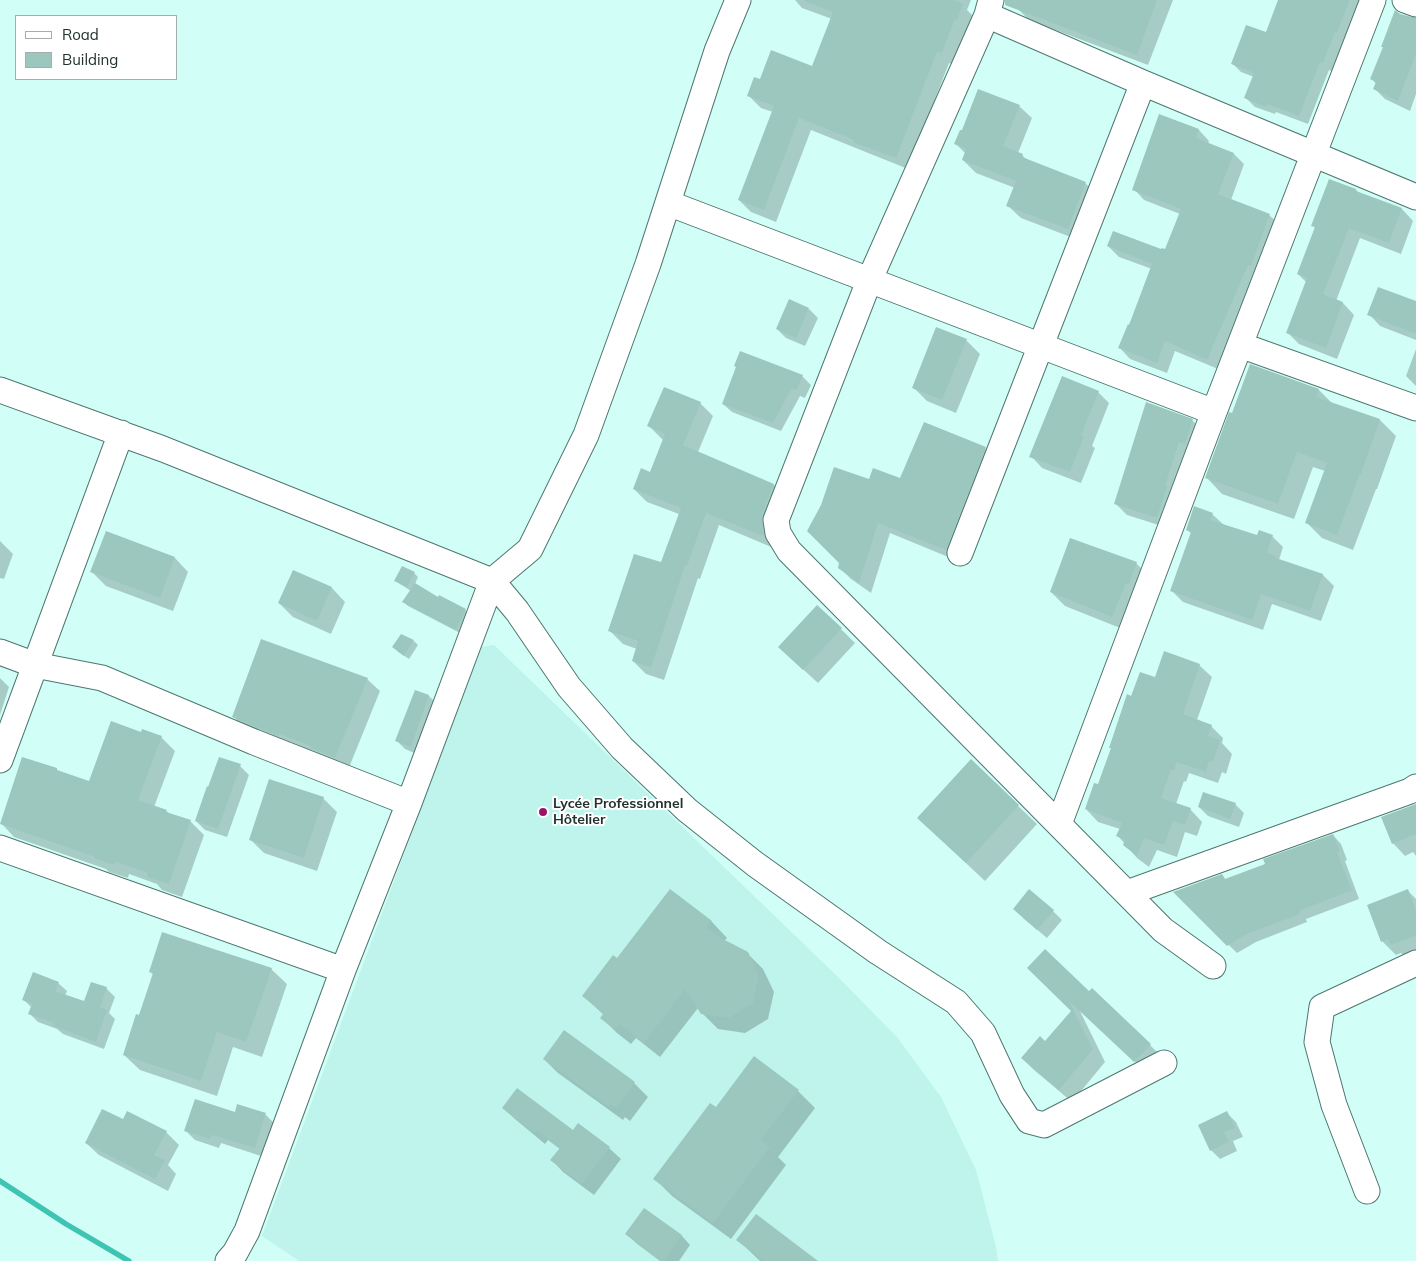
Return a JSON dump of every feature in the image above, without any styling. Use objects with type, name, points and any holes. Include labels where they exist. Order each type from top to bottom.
[{"type":"street","points":[[228,1261],[247,1232],[343,970],[409,803],[492,581],[530,549],[586,435],[648,264],[718,51],[738,0]]},
{"type":"street","points":[[1059,824],[1214,412],[1373,0]]},
{"type":"street","points":[[1405,0],[1416,4]]},
{"type":"street","points":[[1213,966],[1163,930],[789,552],[778,533],[776,520],[869,280],[989,8],[1143,83],[1416,197]]},
{"type":"street","points":[[960,553],[1143,83]]},
{"type":"street","points":[[668,203],[1214,412]]},
{"type":"street","points":[[1240,345],[1416,408]]},
{"type":"street","points":[[0,390],[122,433],[492,581],[517,611],[569,687],[622,748],[687,810],[755,864],[862,941],[956,1002],[983,1034],[1012,1096],[1029,1121],[1044,1125],[1164,1062]]},
{"type":"street","points":[[0,760],[122,433]]},
{"type":"street","points":[[0,652],[35,665],[102,678],[254,742],[409,803]]},
{"type":"street","points":[[1128,894],[1416,787]]},
{"type":"street","points":[[0,848],[343,970]]},
{"type":"street","points":[[1367,1192],[1334,1105],[1317,1042],[1322,1007],[1416,963]]},
{"type":"shaded area","name":"Lycée Professionnel Hôtelier","points":[[494,645],[837,976],[897,1037],[941,1097],[976,1170],[998,1261],[299,1261],[262,1236],[481,647]]},
{"type":"building","points":[[804,0],[953,0],[963,4],[942,53],[937,52],[896,158],[853,142],[854,140],[799,118],[764,210],[738,200],[774,106],[747,96],[754,77],[760,79],[771,50],[812,66],[833,12]]},
{"type":"building","points":[[1005,0],[1157,0],[1137,55],[1005,5]]},
{"type":"building","points":[[1278,0],[1350,0],[1323,63],[1320,62],[1299,116],[1267,104],[1266,107],[1244,98],[1254,73],[1231,64],[1246,25],[1266,32]]},
{"type":"building","points":[[1395,10],[1400,14],[1416,18],[1416,54],[1398,101],[1373,89],[1376,82],[1370,79]]},
{"type":"building","points":[[978,89],[1020,105],[1003,146],[1023,154],[1022,157],[1086,182],[1068,229],[1006,206],[1016,181],[962,160],[966,149],[954,144],[960,130],[962,130]]},
{"type":"building","points":[[1159,114],[1199,129],[1196,138],[1234,153],[1218,194],[1270,214],[1251,266],[1248,265],[1207,360],[1165,341],[1157,363],[1118,348],[1129,325],[1152,264],[1107,246],[1113,231],[1165,249],[1181,209],[1132,190]]},
{"type":"building","points":[[1329,179],[1402,208],[1389,243],[1349,228],[1323,294],[1343,302],[1326,348],[1286,333],[1307,278],[1297,274],[1315,227],[1311,226]]},
{"type":"building","points":[[1378,287],[1416,301],[1416,334],[1367,315]]},
{"type":"building","points":[[789,299],[809,308],[796,338],[776,329]]},
{"type":"building","points":[[936,327],[967,339],[942,400],[912,388]]},
{"type":"building","points":[[740,351],[803,375],[797,390],[792,388],[773,423],[722,404]]},
{"type":"building","points":[[1250,364],[1319,389],[1316,397],[1380,419],[1337,535],[1305,523],[1327,463],[1297,452],[1278,504],[1205,478],[1229,412],[1232,413]]},
{"type":"building","points":[[1062,376],[1099,391],[1081,435],[1084,436],[1070,472],[1029,457]]},
{"type":"building","points":[[664,387],[701,402],[683,445],[774,484],[762,515],[763,536],[706,513],[687,566],[685,566],[651,668],[632,661],[638,641],[608,631],[634,554],[661,562],[681,508],[633,489],[641,468],[650,472],[665,434],[647,426]]},
{"type":"building","points":[[1146,402],[1193,419],[1185,444],[1179,442],[1157,518],[1114,504]]},
{"type":"building","points":[[924,422],[986,447],[946,550],[878,523],[859,583],[838,568],[839,563],[807,531],[821,505],[834,467],[869,479],[873,468],[900,478]]},
{"type":"building","points":[[1194,506],[1213,513],[1210,520],[1257,535],[1259,530],[1273,535],[1267,553],[1276,556],[1276,558],[1323,574],[1310,611],[1261,594],[1252,620],[1170,591],[1191,532],[1186,530]]},
{"type":"building","points":[[106,531],[175,557],[160,598],[90,572]]},
{"type":"building","points":[[1070,538],[1137,562],[1129,584],[1126,583],[1112,617],[1050,592]]},
{"type":"building","points":[[402,566],[415,572],[407,587],[394,581]]},
{"type":"building","points":[[293,570],[332,587],[317,621],[278,603]]},
{"type":"building","points":[[415,583],[438,597],[439,595],[466,609],[456,630],[402,602]]},
{"type":"building","points":[[817,605],[842,628],[803,670],[778,647]]},
{"type":"building","points":[[401,634],[414,640],[404,656],[392,647]]},
{"type":"building","points":[[261,639],[368,678],[335,758],[310,748],[311,746],[279,734],[278,736],[232,717]]},
{"type":"building","points":[[1164,651],[1200,664],[1183,714],[1212,725],[1208,736],[1220,740],[1213,762],[1209,761],[1206,772],[1177,762],[1174,770],[1171,770],[1161,798],[1191,808],[1185,825],[1173,821],[1164,845],[1144,838],[1137,856],[1123,845],[1125,840],[1116,836],[1122,823],[1085,809],[1094,783],[1098,784],[1127,694],[1131,696],[1140,672],[1155,677]]},
{"type":"building","points":[[415,690],[429,695],[411,747],[395,741]]},
{"type":"building","points":[[111,721],[141,732],[142,729],[162,736],[138,800],[191,820],[169,884],[147,877],[148,873],[116,862],[114,865],[0,824],[22,757],[89,781]]},
{"type":"building","points":[[219,757],[241,764],[218,829],[195,821]]},
{"type":"building","points":[[971,759],[1019,805],[966,863],[917,818]]},
{"type":"building","points":[[269,779],[324,797],[304,858],[249,840]]},
{"type":"building","points":[[1203,792],[1236,803],[1230,819],[1198,807]]},
{"type":"building","points":[[1416,804],[1416,834],[1392,844],[1381,817]]},
{"type":"building","points":[[1333,834],[1340,851],[1337,852],[1352,890],[1299,911],[1300,914],[1247,934],[1227,946],[1173,892],[1222,874],[1225,879],[1265,864],[1263,859]]},
{"type":"building","points":[[670,889],[712,921],[707,928],[719,937],[748,952],[759,976],[753,1003],[729,1018],[701,1014],[685,989],[644,1043],[620,1024],[615,1030],[600,1018],[604,1013],[582,996],[613,955],[617,958]]},
{"type":"building","points":[[1029,889],[1054,910],[1037,930],[1013,909]]},
{"type":"building","points":[[1408,889],[1416,911],[1416,936],[1391,945],[1388,939],[1381,942],[1367,905]]},
{"type":"building","points":[[162,932],[272,968],[246,1042],[217,1032],[201,1081],[123,1055],[136,1014],[139,1015],[153,973],[149,972]]},
{"type":"building","points":[[1045,949],[1089,991],[1092,988],[1151,1044],[1134,1062],[1069,1001],[1093,1049],[1059,1090],[1021,1058],[1040,1036],[1045,1041],[1071,1011],[1027,968]]},
{"type":"building","points":[[33,972],[59,982],[55,991],[84,1001],[91,982],[107,987],[100,1007],[107,1010],[96,1042],[53,1026],[54,1023],[28,1014],[32,1004],[22,1000]]},
{"type":"building","points":[[564,1030],[635,1082],[616,1108],[610,1104],[609,1107],[543,1059]]},
{"type":"building","points":[[754,1056],[799,1090],[761,1140],[770,1147],[713,1223],[653,1179],[710,1103],[716,1107]]},
{"type":"building","points":[[517,1088],[573,1130],[578,1123],[610,1147],[582,1184],[550,1160],[560,1148],[536,1130],[534,1133],[502,1108]]},
{"type":"building","points":[[195,1099],[235,1112],[237,1104],[266,1113],[255,1148],[212,1135],[210,1139],[184,1131]]},
{"type":"building","points":[[102,1109],[123,1119],[127,1111],[167,1131],[154,1155],[165,1160],[155,1179],[85,1143]]},
{"type":"building","points":[[1227,1111],[1235,1128],[1224,1132],[1229,1142],[1210,1151],[1198,1125]]},
{"type":"building","points":[[644,1208],[682,1235],[663,1261],[625,1234]]},
{"type":"building","points":[[756,1214],[818,1261],[764,1261],[736,1240]]},
{"type":"waterway","points":[[0,1181],[66,1224],[129,1261]]},
{"type":"place","name":"Lycée Professionnel Hôtelier","points":[[543,812]]}]
